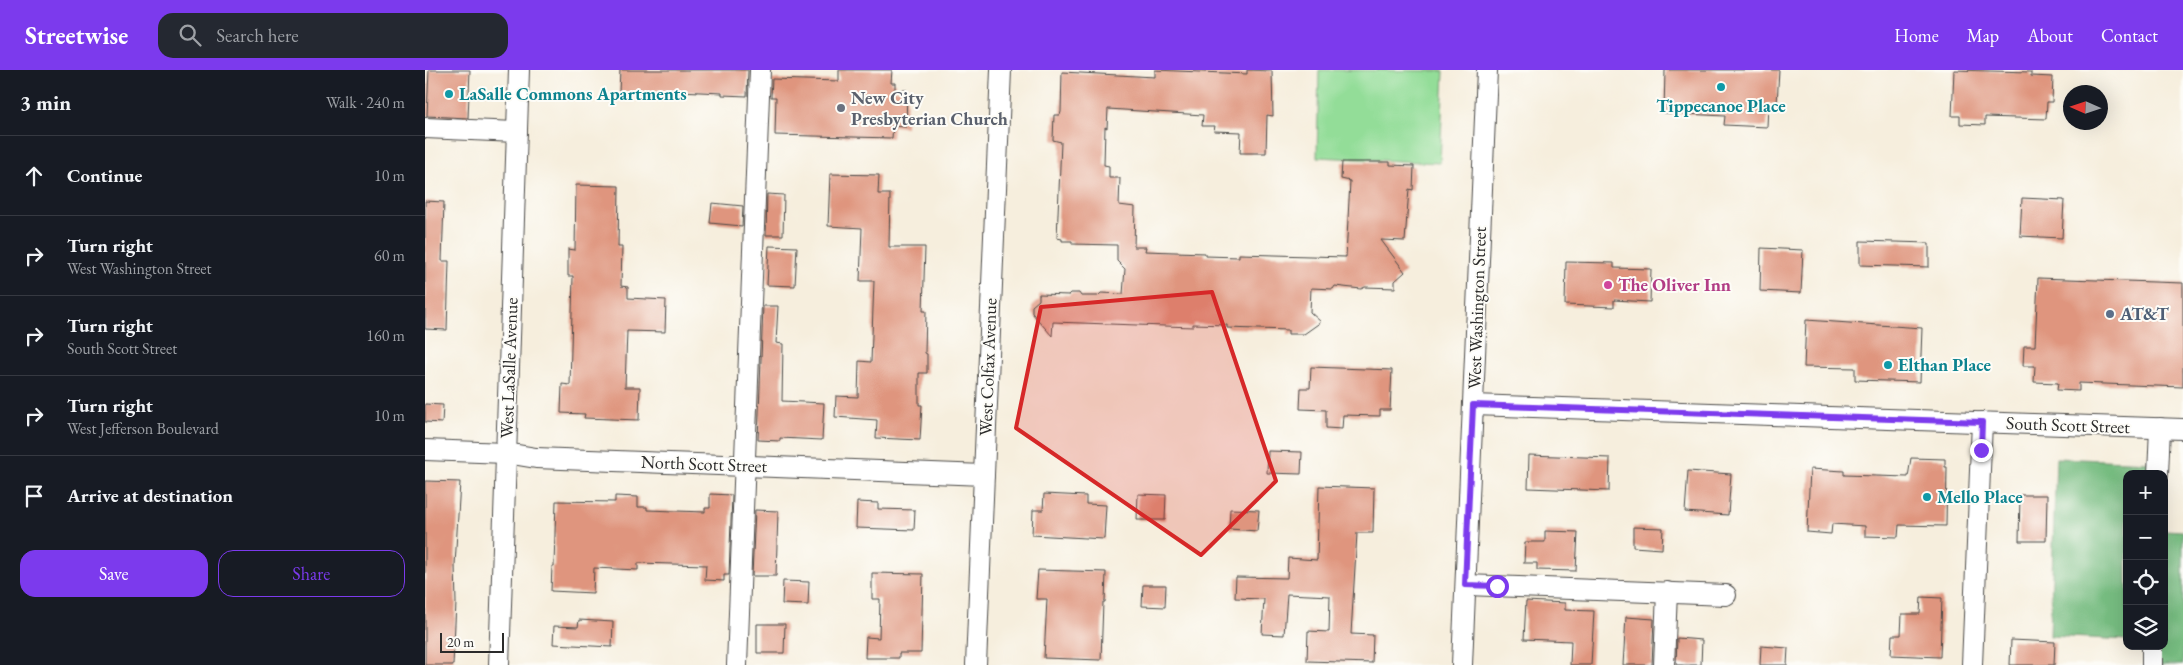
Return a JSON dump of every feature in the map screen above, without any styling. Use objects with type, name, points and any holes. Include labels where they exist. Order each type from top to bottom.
[{"type":"street","name":"West LaSalle Avenue","points":[[499,665],[519,70]]},
{"type":"street","points":[[737,665],[760,70]]},
{"type":"street","name":"West Colfax Avenue","points":[[976,665],[1001,70]]},
{"type":"street","name":"West Washington Street","points":[[1462,665],[1487,70]]},
{"type":"street","points":[[425,128],[517,132]]},
{"type":"street","name":"South Scott Street","points":[[1473,405],[2183,429]]},
{"type":"street","points":[[1972,665],[1982,422]]},
{"type":"street","points":[[2158,470],[2160,428]]},
{"type":"street","name":"North Scott Street","points":[[425,450],[506,453],[536,458],[984,474]]},
{"type":"street","points":[[1465,585],[1726,595]]},
{"type":"street","points":[[1664,665],[1667,592]]},
{"type":"street","points":[[2152,650],[2152,665]]},
{"type":"highlighted area","points":[[1212,292],[1276,481],[1201,555],[1016,428],[1041,307]]},
{"type":"green space","points":[[1319,70],[1444,71],[1440,163],[1317,157]]},
{"type":"green space","points":[[2056,458],[2150,462],[2149,470],[2123,470],[2123,640],[2050,636]]},
{"type":"green space","points":[[2168,530],[2183,531],[2183,665],[2159,665],[2160,650],[2168,650]]},
{"type":"building","name":"LaSalle Commons Apartments","points":[[429,70],[470,70],[468,118],[427,116]]},
{"type":"building","points":[[620,70],[748,70],[747,96],[657,90],[657,94],[619,92]]},
{"type":"building","name":"New City Presbyterian Church","points":[[839,70],[892,70],[891,83],[895,83],[895,90],[907,90],[906,127],[893,126],[892,138],[775,135],[776,97],[771,97],[772,79],[839,81]]},
{"type":"building","points":[[1155,70],[1247,74],[1247,70],[1272,71],[1273,116],[1267,115],[1266,153],[1240,153],[1241,132],[1214,131],[1215,126],[1202,126],[1203,115],[1108,109],[1107,128],[1105,127],[1104,165],[1109,166],[1109,178],[1120,178],[1119,205],[1135,207],[1134,247],[1146,247],[1145,251],[1205,253],[1205,256],[1239,257],[1239,254],[1346,257],[1350,181],[1341,179],[1342,162],[1390,162],[1390,165],[1414,166],[1413,190],[1409,189],[1405,241],[1381,240],[1405,272],[1395,281],[1395,288],[1365,287],[1361,289],[1335,286],[1333,289],[1311,288],[1310,312],[1321,322],[1304,334],[1288,334],[1288,330],[1227,328],[1227,325],[1193,324],[1193,327],[1053,322],[1052,336],[1032,313],[1032,306],[1039,300],[1039,294],[1069,295],[1071,293],[1079,293],[1081,296],[1098,296],[1101,293],[1123,294],[1125,269],[1117,261],[1117,245],[1072,244],[1072,241],[1062,241],[1062,239],[1057,238],[1061,142],[1053,140],[1054,115],[1060,115],[1061,112],[1062,72],[1155,77]]},
{"type":"building","name":"Tippecanoe Place","points":[[1665,70],[1779,70],[1777,104],[1768,104],[1767,127],[1724,125],[1725,116],[1664,113]]},
{"type":"building","points":[[1954,70],[2031,72],[2031,76],[2053,77],[2052,102],[2047,102],[2046,119],[1985,117],[1985,125],[1960,124],[1960,116],[1952,116]]},
{"type":"building","points":[[830,174],[879,175],[878,194],[890,194],[889,247],[925,247],[923,311],[926,311],[925,353],[927,354],[927,373],[919,373],[919,405],[922,405],[920,440],[876,438],[877,420],[835,417],[836,396],[858,397],[859,361],[871,362],[874,281],[860,281],[862,228],[828,226]]},
{"type":"building","points":[[576,185],[619,186],[618,247],[622,247],[621,286],[628,287],[628,298],[666,300],[665,332],[627,331],[625,387],[640,387],[639,420],[584,418],[585,414],[561,413],[562,384],[570,385],[573,276],[568,276],[568,249],[575,250]]},
{"type":"building","points":[[767,194],[784,195],[783,235],[766,235]]},
{"type":"building","points":[[2022,198],[2064,200],[2062,238],[2020,236]]},
{"type":"building","points":[[425,201],[444,202],[442,261],[449,261],[447,330],[425,329]]},
{"type":"building","points":[[712,203],[743,206],[742,226],[710,223]]},
{"type":"building","points":[[1860,241],[1929,243],[1929,267],[1860,265]]},
{"type":"building","points":[[769,246],[797,247],[795,286],[767,285]]},
{"type":"building","points":[[1761,248],[1803,250],[1801,293],[1760,291]]},
{"type":"building","name":"The Oliver Inn","points":[[1566,262],[1614,263],[1614,268],[1651,269],[1650,302],[1614,300],[1614,307],[1565,305]]},
{"type":"building","name":"AT&T","points":[[2038,278],[2183,283],[2183,387],[2079,383],[2079,391],[2057,390],[2058,383],[2034,382],[2035,366],[2023,366],[2024,346],[2035,346]]},
{"type":"building","points":[[763,306],[778,306],[776,343],[783,344],[782,401],[824,403],[822,440],[780,438],[780,441],[758,440]]},
{"type":"building","points":[[1806,320],[1922,328],[1920,382],[1855,380],[1855,368],[1804,367]]},
{"type":"building","points":[[1311,367],[1392,370],[1390,410],[1380,410],[1380,416],[1343,415],[1342,429],[1326,428],[1326,410],[1300,409],[1301,388],[1310,388]]},
{"type":"building","points":[[425,404],[443,405],[442,423],[425,422]]},
{"type":"building","points":[[1268,451],[1302,452],[1301,474],[1267,473]]},
{"type":"building","points":[[1529,455],[1610,458],[1609,491],[1528,488]]},
{"type":"building","points":[[1911,458],[1945,459],[1945,467],[1947,467],[1946,526],[1899,525],[1898,537],[1865,536],[1865,526],[1832,524],[1831,534],[1807,532],[1810,469],[1844,471],[1844,475],[1908,477]]},
{"type":"building","points":[[1688,471],[1731,474],[1728,515],[1685,512]]},
{"type":"building","points":[[425,481],[460,482],[455,565],[456,603],[453,665],[425,665]]},
{"type":"building","points":[[1319,486],[1374,488],[1373,533],[1357,533],[1351,634],[1373,635],[1372,663],[1307,661],[1308,631],[1329,632],[1330,596],[1287,594],[1284,635],[1262,634],[1264,599],[1235,598],[1236,577],[1287,578],[1288,558],[1317,560]]},
{"type":"building","points":[[710,494],[732,495],[729,575],[724,575],[724,581],[705,580],[706,565],[638,563],[638,570],[594,568],[593,593],[551,591],[552,566],[554,566],[556,501],[615,502],[615,496],[638,497],[638,507],[647,507],[647,510],[705,512],[705,508],[710,508]]},
{"type":"building","points":[[1044,494],[1086,496],[1086,504],[1106,505],[1104,539],[1032,535],[1033,510],[1043,510]]},
{"type":"building","points":[[1138,494],[1166,495],[1165,520],[1137,520]]},
{"type":"building","points":[[2020,495],[2047,495],[2046,541],[2019,541]]},
{"type":"building","points":[[857,502],[878,503],[878,509],[915,510],[914,530],[856,528]]},
{"type":"building","points":[[1230,509],[1259,510],[1257,531],[1229,529]]},
{"type":"building","points":[[755,510],[778,511],[776,576],[752,576]]},
{"type":"building","points":[[1633,527],[1663,528],[1662,549],[1633,547]]},
{"type":"building","points":[[1545,531],[1578,532],[1576,571],[1537,570],[1537,563],[1524,563],[1525,542],[1545,542]]},
{"type":"building","points":[[1038,570],[1106,572],[1101,660],[1044,658],[1047,599],[1036,599]]},
{"type":"building","points":[[872,573],[923,574],[921,653],[899,653],[899,658],[865,658],[866,637],[879,638],[880,599],[872,599]]},
{"type":"building","points":[[783,581],[809,582],[808,605],[782,604]]},
{"type":"building","points":[[1143,585],[1166,585],[1165,607],[1142,606]]},
{"type":"building","points":[[1921,597],[1942,598],[1940,657],[1891,655],[1892,635],[1901,635],[1902,614],[1920,614]]},
{"type":"building","points":[[1526,601],[1565,603],[1565,610],[1594,611],[1591,665],[1570,665],[1571,641],[1524,639]]},
{"type":"building","points":[[1626,617],[1654,619],[1652,665],[1623,665]]},
{"type":"building","points":[[579,620],[613,622],[612,647],[553,644],[554,626],[578,627]]},
{"type":"building","points":[[757,624],[785,624],[784,653],[757,653]]},
{"type":"building","points":[[1677,638],[1702,640],[1701,665],[1676,665]]},
{"type":"building","points":[[2011,640],[2055,642],[2054,665],[2010,665]]},
{"type":"building","points":[[1761,646],[1788,648],[1787,665],[1760,665]]},
{"type":"place","name":"Tippecanoe Place","points":[[1721,87]]},
{"type":"place","name":"LaSalle Commons Apartments","points":[[449,94]]},
{"type":"place","name":"New City Presbyterian Church","points":[[841,108]]},
{"type":"place","name":"The Oliver Inn","points":[[1608,285]]},
{"type":"place","name":"AT&T","points":[[2110,314]]},
{"type":"place","name":"Elthan Place","points":[[1888,365]]},
{"type":"place","name":"Mello Place","points":[[1927,497]]},
{"type":"route","points":[[1497,586],[1465,585],[1473,405],[1982,422],[1981,450]]}]
